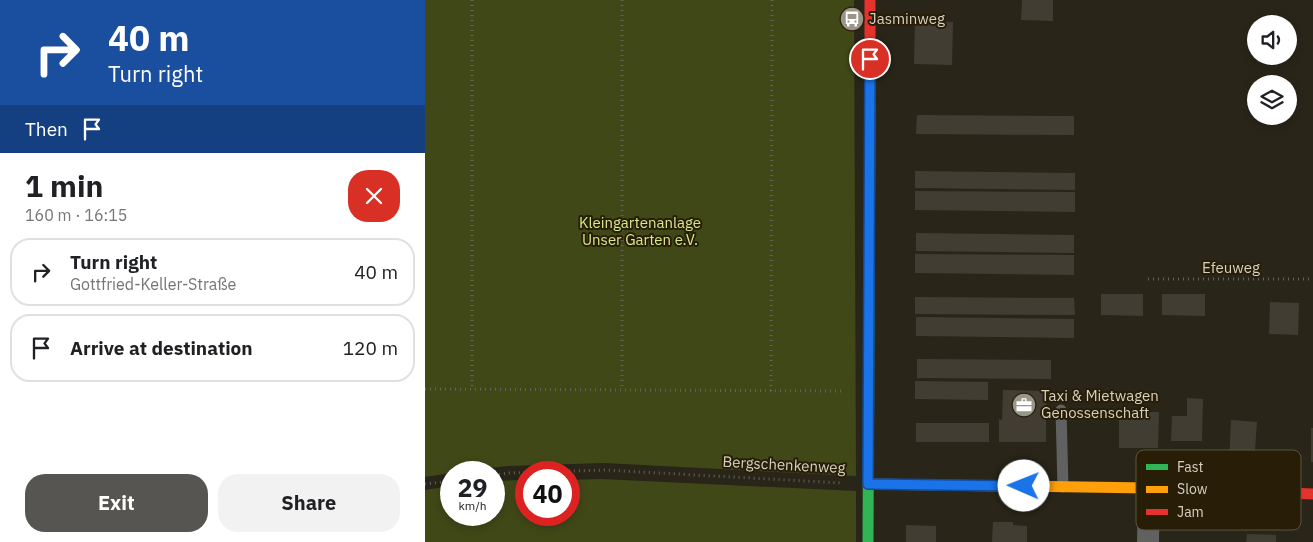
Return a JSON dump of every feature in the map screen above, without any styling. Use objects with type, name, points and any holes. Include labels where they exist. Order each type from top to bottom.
[{"type":"street","points":[[868,542],[870,0]]},
{"type":"street","points":[[868,484],[1136,488]]},
{"type":"lane","points":[[1061,410],[1063,487]]},
{"type":"path","points":[[472,0],[472,389]]},
{"type":"path","points":[[622,0],[622,390]]},
{"type":"path","points":[[771,391],[772,0]]},
{"type":"path","name":"Efeuweg","points":[[1148,279],[1313,280]]},
{"type":"path","points":[[425,389],[869,391]]},
{"type":"path","name":"Bergschenkenweg","points":[[505,474],[604,470],[868,484]]},
{"type":"path","points":[[425,484],[440,482]]},
{"type":"green space","name":"Kleingartenanlage Unser Garten e.V.","points":[[425,0],[854,0],[856,476],[604,463],[580,464],[580,461],[515,461],[515,466],[505,466],[505,461],[440,461],[440,475],[425,477]]},
{"type":"green space","points":[[601,479],[856,491],[856,542],[425,542],[425,490],[440,488],[440,526],[505,526],[505,481],[515,480],[515,526],[580,526],[580,480]]},
{"type":"building","points":[[1022,0],[1053,0],[1053,21],[1021,20]]},
{"type":"building","points":[[915,21],[953,22],[952,65],[914,64]]},
{"type":"building","points":[[917,115],[1074,116],[1074,135],[916,134]]},
{"type":"building","points":[[915,171],[1075,173],[1075,190],[915,188]]},
{"type":"building","points":[[915,191],[1075,192],[1075,212],[915,210]]},
{"type":"building","points":[[916,233],[1074,235],[1074,253],[916,251]]},
{"type":"building","points":[[915,254],[1074,255],[1074,275],[915,273]]},
{"type":"building","points":[[1101,294],[1143,294],[1143,316],[1101,315]]},
{"type":"building","points":[[1162,294],[1205,294],[1205,316],[1162,315]]},
{"type":"building","points":[[915,297],[1074,298],[1075,315],[915,314]]},
{"type":"building","points":[[1270,302],[1299,303],[1298,335],[1269,334]]},
{"type":"building","points":[[916,317],[1074,319],[1074,338],[916,336]]},
{"type":"building","points":[[917,359],[1051,360],[1051,379],[917,378]]},
{"type":"building","points":[[915,381],[988,382],[988,400],[915,399]]},
{"type":"building","name":"Taxi & Mietwagen Genossenschaft","points":[[1003,390],[1046,391],[1046,442],[999,442],[999,419],[1002,420]]},
{"type":"building","points":[[1187,398],[1203,399],[1202,441],[1171,441],[1172,416],[1187,416]]},
{"type":"building","points":[[1149,412],[1159,412],[1158,448],[1119,448],[1119,417],[1149,418]]},
{"type":"building","points":[[1231,420],[1257,422],[1255,450],[1230,450]]},
{"type":"building","points":[[916,423],[989,423],[989,442],[916,442]]},
{"type":"building","points":[[1311,428],[1313,428],[1313,462],[1311,462]]},
{"type":"building","points":[[993,522],[1013,522],[1013,525],[1027,526],[1027,542],[992,542]]},
{"type":"building","points":[[906,525],[936,526],[936,542],[906,542]]},
{"type":"building","points":[[1247,534],[1276,535],[1276,542],[1246,542]]},
{"type":"traffic: fast","points":[[868,542],[870,104]]},
{"type":"traffic: slow","points":[[868,484],[1136,488]]},
{"type":"traffic: jam","points":[[870,0],[870,104]]},
{"type":"traffic: jam","points":[[1301,494],[1313,494]]},
{"type":"place","name":"Jasminweg","points":[[852,19]]},
{"type":"place","name":"Taxi & Mietwagen Genossenschaft","points":[[1024,405]]},
{"type":"route","points":[[870,59],[868,484],[1024,486]]}]
